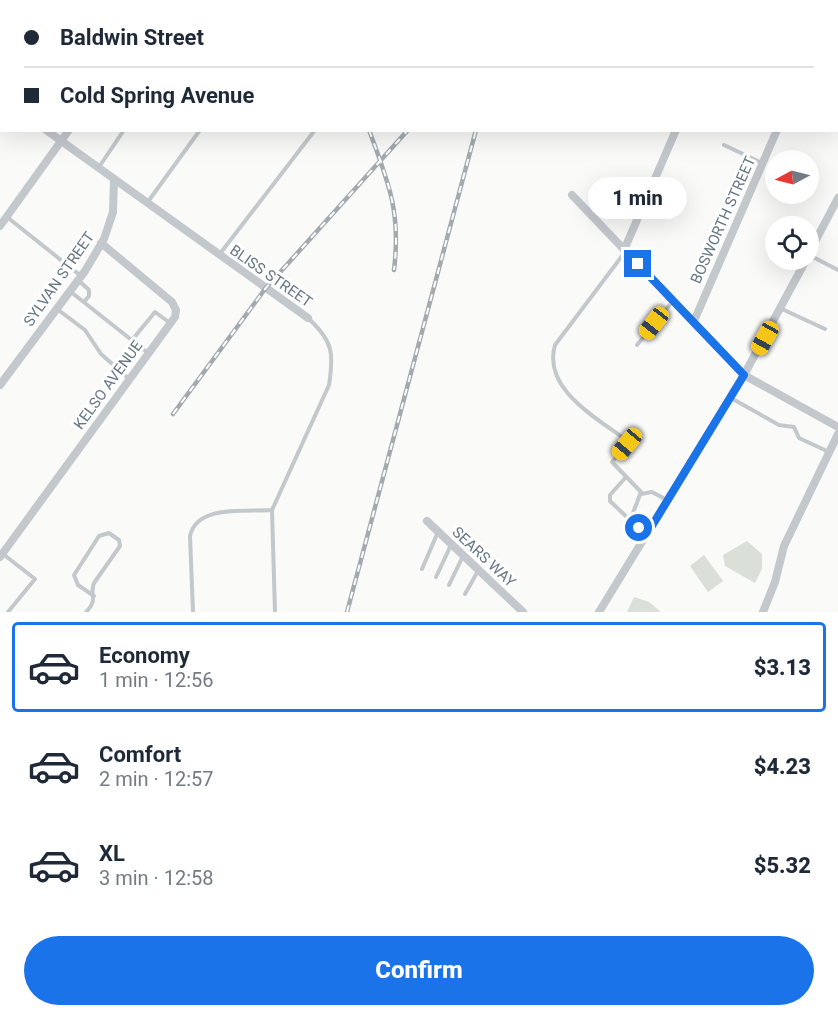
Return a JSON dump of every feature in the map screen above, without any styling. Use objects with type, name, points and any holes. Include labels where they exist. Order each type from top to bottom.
[{"type":"street","name":"BLISS STREET","points":[[49,132],[308,318]]},
{"type":"street","points":[[0,226],[68,132]]},
{"type":"street","points":[[624,251],[675,132]]},
{"type":"street","name":"BOSWORTH STREET","points":[[694,321],[776,132]]},
{"type":"street","name":"SYLVAN STREET","points":[[0,385],[80,278],[101,243],[112,217],[114,179]]},
{"type":"street","points":[[572,195],[744,375],[838,427]]},
{"type":"street","points":[[819,236],[837,201]]},
{"type":"street","points":[[101,243],[172,302],[176,310],[170,323]]},
{"type":"street","points":[[599,612],[744,375],[782,309],[801,270]]},
{"type":"street","name":"KELSO AVENUE","points":[[1,555],[170,323]]},
{"type":"street","points":[[764,612],[773,588],[783,546],[838,434]]},
{"type":"street","name":"SEARS WAY","points":[[427,521],[523,612]]},
{"type":"lane","points":[[98,168],[123,132]]},
{"type":"lane","points":[[147,204],[199,132]]},
{"type":"lane","points":[[218,255],[313,132]]},
{"type":"lane","points":[[724,145],[763,163]]},
{"type":"lane","points":[[7,216],[80,278],[89,290],[89,296],[84,302]]},
{"type":"lane","points":[[624,251],[555,345],[551,357],[553,369],[568,394],[626,440],[627,444],[612,462],[641,494]]},
{"type":"lane","points":[[819,260],[838,270]]},
{"type":"lane","points":[[70,291],[148,352]]},
{"type":"lane","points":[[637,345],[674,300]]},
{"type":"lane","points":[[57,308],[85,330],[101,354],[129,379]]},
{"type":"lane","points":[[782,309],[825,330]]},
{"type":"lane","points":[[132,340],[156,312],[170,323]]},
{"type":"lane","name":"BLISS STREET","points":[[275,612],[272,510],[329,385],[331,348],[325,333],[308,318]]},
{"type":"lane","points":[[730,398],[779,425],[794,427],[799,438],[829,452]]},
{"type":"lane","points":[[626,477],[610,495],[610,501],[647,534]]},
{"type":"lane","points":[[641,494],[652,492],[668,500]]},
{"type":"lane","points":[[632,522],[631,514],[641,494]]},
{"type":"lane","points":[[193,612],[190,536],[192,526],[200,518],[211,514],[272,510]]},
{"type":"lane","points":[[422,569],[438,531]]},
{"type":"lane","points":[[86,612],[92,606],[94,596],[94,583],[120,546],[119,540],[109,532],[99,536],[74,575],[78,585],[94,596]]},
{"type":"lane","points":[[436,577],[452,544]]},
{"type":"lane","points":[[1,555],[35,579],[8,612]]},
{"type":"lane","points":[[449,585],[464,555]]},
{"type":"lane","points":[[465,594],[479,570]]},
{"type":"shaded area","points":[[747,541],[762,554],[762,569],[755,583],[725,566],[723,555]]},
{"type":"shaded area","points":[[704,555],[723,581],[708,592],[690,566]]},
{"type":"shaded area","points":[[634,597],[649,602],[661,612],[627,612]]},
{"type":"railway","points":[[370,132],[392,198],[396,231],[394,270]]},
{"type":"railway","points":[[173,414],[265,289],[406,132]]},
{"type":"railway","points":[[347,612],[475,132]]},
{"type":"route","points":[[638,264],[744,375],[647,534],[639,528]]}]
